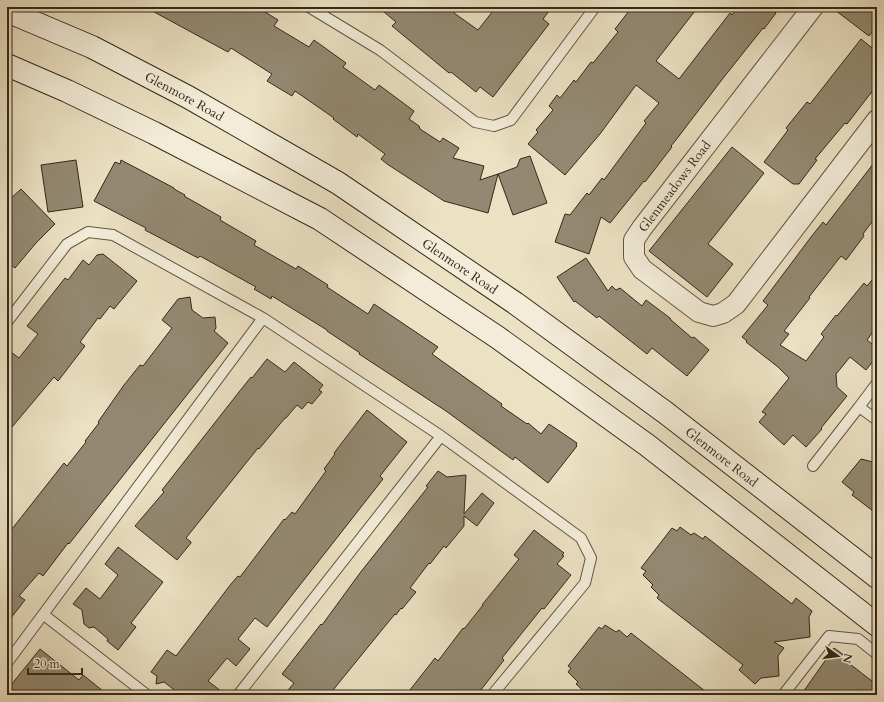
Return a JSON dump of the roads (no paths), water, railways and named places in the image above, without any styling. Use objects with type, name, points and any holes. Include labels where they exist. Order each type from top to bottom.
[{"type":"main road","name":"Glenmore Road","points":[[7,11],[92,47],[119,61],[188,97],[338,183],[515,302],[666,413],[877,577]]},
{"type":"main road","points":[[7,65],[74,94],[154,133],[320,219],[497,337],[647,445],[877,626]]},
{"type":"street","name":"Glenmeadows Road","points":[[813,7],[642,228],[634,240],[634,257],[642,269],[700,312],[713,316],[724,313],[736,304],[877,120]]},
{"type":"lane","points":[[309,7],[380,50],[475,122],[494,126],[511,120],[595,7]]},
{"type":"lane","points":[[7,322],[68,244],[88,232],[113,236],[262,318],[440,436],[581,538],[591,558],[585,583],[492,695]]},
{"type":"lane","points":[[7,663],[262,318]]},
{"type":"lane","points":[[813,466],[877,383]]},
{"type":"lane","points":[[859,407],[877,420]]},
{"type":"lane","points":[[238,695],[440,436]]},
{"type":"lane","points":[[44,614],[148,695]]},
{"type":"lane","points":[[783,695],[829,636],[858,639],[877,654]]}]
